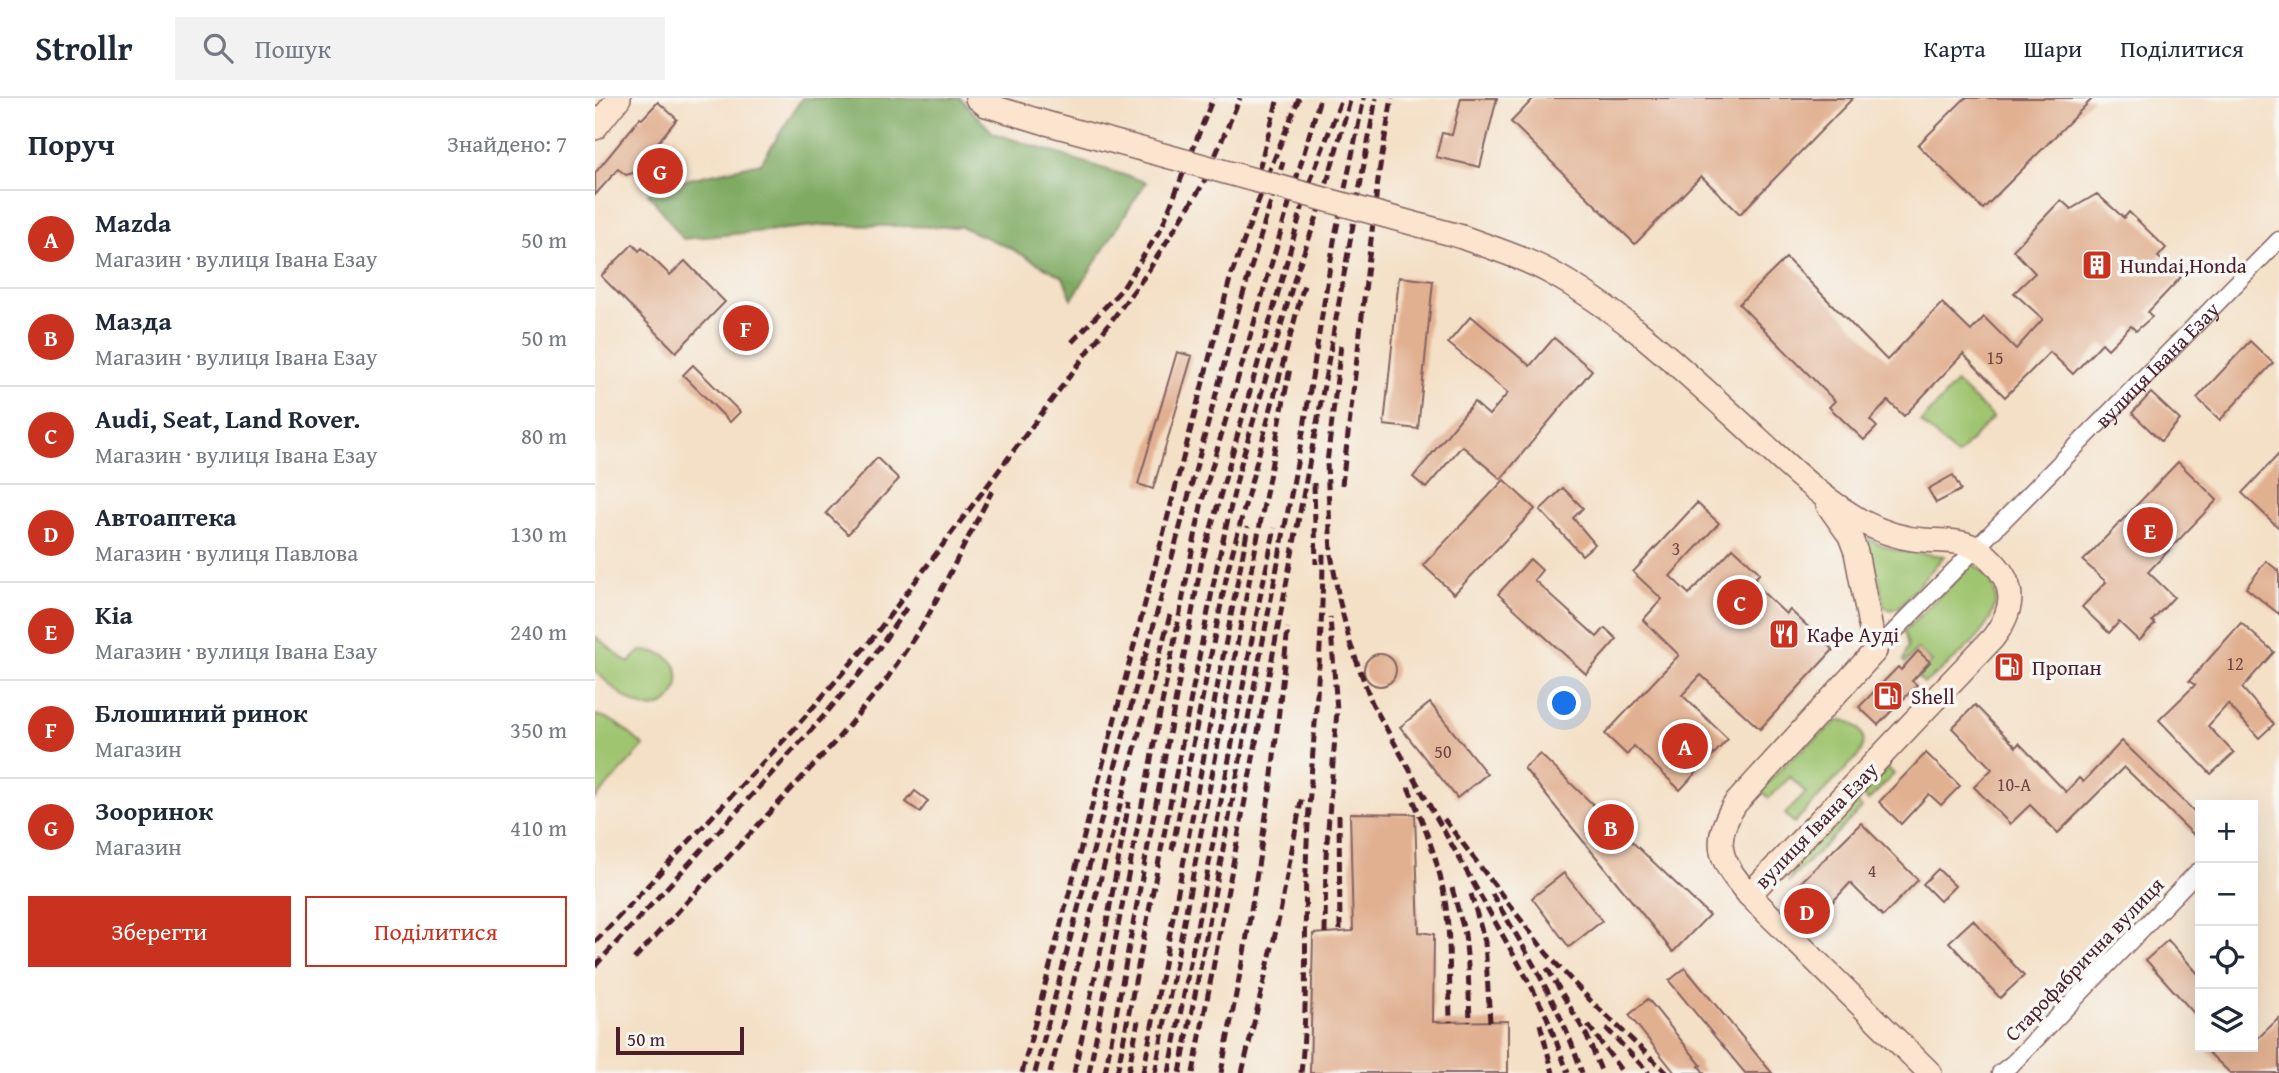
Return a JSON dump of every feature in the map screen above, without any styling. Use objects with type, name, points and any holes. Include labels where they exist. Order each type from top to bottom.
[{"type":"main road","points":[[595,128],[619,98]]},
{"type":"main road","points":[[977,98],[986,105],[1047,123],[1459,236],[1514,255],[1548,271],[1610,310],[1640,333],[1821,495],[1863,522],[1901,538],[1957,541],[1976,547]]},
{"type":"main road","points":[[1821,495],[1840,520],[1856,552],[1875,651]]},
{"type":"main road","name":"вулиця Івана Езау","points":[[1875,651],[1735,804],[1726,818],[1721,835],[1721,852],[1726,867],[1749,895],[1993,638],[2004,622],[2010,599],[2009,587],[1997,566],[1976,547]]},
{"type":"main road","points":[[1749,895],[1930,1073]]},
{"type":"street","name":"вулиця Івана Езау","points":[[1875,651],[2279,240]]},
{"type":"street","name":"Старофабрична вулиця","points":[[2000,1073],[2013,1063],[2195,874]]},
{"type":"green space","points":[[802,98],[960,98],[993,133],[1146,182],[1072,299],[1063,277],[1010,248],[962,227],[826,225],[683,239],[648,193],[689,179],[761,163]]},
{"type":"green space","points":[[1956,383],[1993,417],[1957,456],[1921,422]]},
{"type":"green space","points":[[1865,538],[1894,550],[1944,556],[1898,608],[1890,610],[1883,605],[1879,577]]},
{"type":"green space","points":[[1973,563],[1989,578],[1995,593],[1994,608],[1988,623],[1964,651],[1924,683],[1918,677],[1932,662],[1918,649],[1905,663],[1903,661],[1908,646],[1904,631]]},
{"type":"green space","points":[[595,636],[628,663],[641,651],[660,653],[671,661],[677,671],[678,683],[674,695],[665,703],[654,707],[639,705],[621,695],[595,671]]},
{"type":"green space","points":[[595,715],[615,723],[644,746],[595,799]]},
{"type":"green space","points":[[1844,720],[1859,729],[1863,738],[1862,749],[1794,823],[1785,814],[1806,793],[1790,777],[1769,798],[1760,790],[1790,760],[1838,721]]},
{"type":"green space","points":[[1888,768],[1894,774],[1868,801],[1862,794]]},
{"type":"green space","points":[[1855,802],[1862,808],[1789,881],[1793,870],[1808,849]]},
{"type":"building","points":[[1461,98],[1497,98],[1480,167],[1436,157],[1442,133],[1452,135]]},
{"type":"building","points":[[1534,98],[1853,98],[1740,214],[1701,176],[1635,244],[1511,122]]},
{"type":"building","points":[[1965,98],[2093,98],[1983,209],[1918,145]]},
{"type":"building","points":[[658,102],[677,119],[633,173],[626,175],[618,169],[595,195],[595,173],[640,118]]},
{"type":"building","points":[[2097,194],[2124,218],[2129,212],[2166,248],[2158,257],[2181,277],[2148,312],[2152,317],[2136,331],[2131,326],[2108,349],[2102,343],[2073,374],[2050,352],[2005,397],[1963,354],[1904,416],[1888,401],[1870,420],[1877,427],[1864,440],[1829,407],[1835,401],[1739,304],[1786,258],[1887,360],[1942,303],[1971,331],[1984,317],[2016,349],[2043,319],[2014,293],[2035,273],[2013,250],[2061,200],[2071,209]]},
{"type":"building","points":[[633,244],[639,251],[642,248],[670,275],[685,261],[725,302],[676,352],[601,276]]},
{"type":"building","points":[[1399,277],[1433,281],[1418,429],[1384,425]]},
{"type":"building","points":[[1471,316],[1530,366],[1554,338],[1592,370],[1501,479],[1462,446],[1426,488],[1413,477],[1474,402],[1489,415],[1508,393],[1448,343]]},
{"type":"building","points":[[2250,341],[2273,363],[2220,420],[2197,398]]},
{"type":"building","points":[[1177,352],[1192,356],[1153,489],[1138,484]]},
{"type":"building","points":[[693,365],[740,412],[730,422],[683,375]]},
{"type":"building","points":[[2151,393],[2180,420],[2161,441],[2132,413]]},
{"type":"building","points":[[2279,454],[2279,528],[2242,493]]},
{"type":"building","points":[[877,458],[899,479],[848,534],[826,513]]},
{"type":"building","points":[[2178,462],[2217,500],[2148,572],[2174,597],[2152,621],[2155,624],[2139,641],[2119,622],[2109,633],[2082,607],[2106,582],[2083,561]]},
{"type":"building","points":[[1953,475],[1961,490],[1936,503],[1928,489]]},
{"type":"building","points":[[1504,480],[1535,509],[1454,594],[1423,565]]},
{"type":"building","points":[[1563,488],[1583,508],[1573,518],[1595,544],[1582,555],[1540,510]]},
{"type":"building","points":[[1697,503],[1719,523],[1670,576],[1689,594],[1733,548],[1760,573],[1752,582],[1786,614],[1790,610],[1833,650],[1760,729],[1701,675],[1682,695],[1728,739],[1680,790],[1634,746],[1627,755],[1605,734],[1679,655],[1643,620],[1662,599],[1633,572]]},
{"type":"building","points":[[1530,559],[1542,570],[1534,580],[1597,637],[1605,628],[1617,639],[1586,674],[1498,594]]},
{"type":"building","points":[[2266,561],[2279,571],[2279,614],[2246,588]]},
{"type":"building","points":[[2241,623],[2274,652],[2242,688],[2274,724],[2259,738],[2228,704],[2208,726],[2234,753],[2211,774],[2159,720],[2195,685],[2189,681]]},
{"type":"building","name":"Shell","points":[[1918,651],[1930,662],[1912,681],[1917,685],[1878,725],[1859,707],[1898,667],[1901,670]]},
{"type":"building","points":[[1380,654],[1391,659],[1396,670],[1391,681],[1380,686],[1369,681],[1364,670],[1369,659]]},
{"type":"building","points":[[1430,703],[1487,774],[1457,798],[1400,727]]},
{"type":"building","points":[[1975,705],[2016,747],[2019,743],[2066,792],[2079,778],[2083,782],[2122,741],[2195,812],[2195,836],[2124,767],[2058,833],[2030,805],[2010,824],[1974,787],[1992,769],[1952,728]]},
{"type":"building","points":[[1926,753],[1960,786],[1941,805],[1929,794],[1901,824],[1879,802]]},
{"type":"building","points":[[1540,754],[1709,915],[1673,952],[1524,768]]},
{"type":"building","points":[[915,791],[928,801],[920,812],[906,802]]},
{"type":"building","points":[[1350,813],[1415,814],[1419,932],[1434,934],[1433,1022],[1508,1021],[1508,1073],[1310,1073],[1313,934],[1353,931]]},
{"type":"building","points":[[1861,823],[1918,880],[1883,916],[1850,883],[1815,921],[1794,902],[1792,891]]},
{"type":"building","points":[[1938,869],[1955,886],[1940,901],[1923,884]]},
{"type":"building","points":[[1564,873],[1602,921],[1569,947],[1532,898]]},
{"type":"building","points":[[1973,920],[2024,976],[2000,998],[1949,942]]},
{"type":"building","points":[[2168,940],[2195,970],[2195,1014],[2146,960]]},
{"type":"building","points":[[1685,968],[1772,1073],[1745,1073],[1669,981]]},
{"type":"building","points":[[1648,999],[1701,1065],[1699,1066],[1704,1073],[1675,1073],[1629,1015]]},
{"type":"building","points":[[2279,1018],[2279,1073],[2230,1073],[2208,1052],[2258,1052],[2258,1038]]},
{"type":"railway","points":[[1072,342],[1123,288],[1162,227],[1213,98]]},
{"type":"railway","points":[[595,942],[796,727],[872,639],[1145,276],[1203,184],[1240,98]]},
{"type":"railway","points":[[1255,184],[1278,98]]},
{"type":"railway","points":[[1022,1073],[1230,279],[1299,98]]},
{"type":"railway","points":[[1089,1073],[1202,501],[1320,98]]},
{"type":"railway","points":[[1105,1073],[1202,560],[1308,187],[1342,98]]},
{"type":"railway","points":[[1180,1073],[1304,427],[1334,241],[1364,98]]},
{"type":"railway","points":[[1193,1073],[1376,98]]},
{"type":"railway","points":[[1342,485],[1379,172],[1392,98]]},
{"type":"railway","points":[[1117,1073],[1217,566],[1240,467],[1350,101]]},
{"type":"railway","points":[[1144,661],[1241,301],[1283,162]]},
{"type":"railway","points":[[1172,850],[1228,569],[1305,281]]},
{"type":"railway","points":[[1341,345],[1327,463],[1331,554],[1350,643],[1372,703],[1530,984],[1547,1017],[1568,1073]]},
{"type":"railway","points":[[1155,1073],[1290,368]]},
{"type":"railway","points":[[1314,483],[1316,564]]},
{"type":"railway","points":[[634,959],[834,743],[884,683],[926,620],[992,491]]},
{"type":"railway","points":[[1143,1073],[1248,527]]},
{"type":"railway","points":[[1169,1073],[1275,528]]},
{"type":"railway","points":[[1301,1073],[1305,1016],[1307,843],[1323,550]]},
{"type":"railway","points":[[595,966],[816,725],[868,664],[907,607]]},
{"type":"railway","points":[[1095,900],[1170,615]]},
{"type":"railway","points":[[1325,933],[1326,856],[1337,710],[1330,617]]},
{"type":"railway","points":[[1221,1073],[1246,942],[1271,784],[1288,628]]},
{"type":"railway","points":[[1035,1073],[1145,653]]},
{"type":"railway","points":[[1408,787],[1431,846],[1444,892],[1449,936],[1450,1022]]},
{"type":"railway","points":[[1242,1073],[1279,918],[1302,796]]},
{"type":"railway","points":[[1074,1073],[1107,922],[1129,802]]},
{"type":"railway","points":[[1339,815],[1340,932]]},
{"type":"railway","points":[[1444,819],[1547,954],[1590,1000],[1667,1073]]},
{"type":"railway","points":[[1452,888],[1465,934],[1470,1022]]},
{"type":"railway","points":[[1050,1073],[1097,890]]},
{"type":"railway","points":[[1471,894],[1485,942],[1490,1022]]},
{"type":"railway","points":[[1492,894],[1554,1003],[1582,1073]]},
{"type":"railway","points":[[1547,968],[1587,1036],[1602,1073]]},
{"type":"railway","points":[[1128,1073],[1138,1021]]},
{"type":"railway","points":[[1540,1024],[1553,1073]]},
{"type":"railway","points":[[1588,1025],[1623,1073]]},
{"type":"railway","points":[[1606,1028],[1649,1073]]},
{"type":"place","name":"Зооринок","points":[[660,171]]},
{"type":"place","name":"Hundai,Honda","points":[[2097,265]]},
{"type":"place","name":"Блошиний ринок","points":[[746,328]]},
{"type":"place","name":"Kia","points":[[2150,530]]},
{"type":"place","name":"Audi, Seat, Land Rover.","points":[[1740,602]]},
{"type":"place","name":"Кафе Ауді","points":[[1784,634]]},
{"type":"place","name":"Пропан","points":[[2009,667]]},
{"type":"place","name":"Shell","points":[[1888,696]]},
{"type":"place","name":"Mazda","points":[[1685,746]]},
{"type":"place","name":"Мазда","points":[[1611,827]]},
{"type":"place","name":"Автоаптека","points":[[1807,911]]}]
